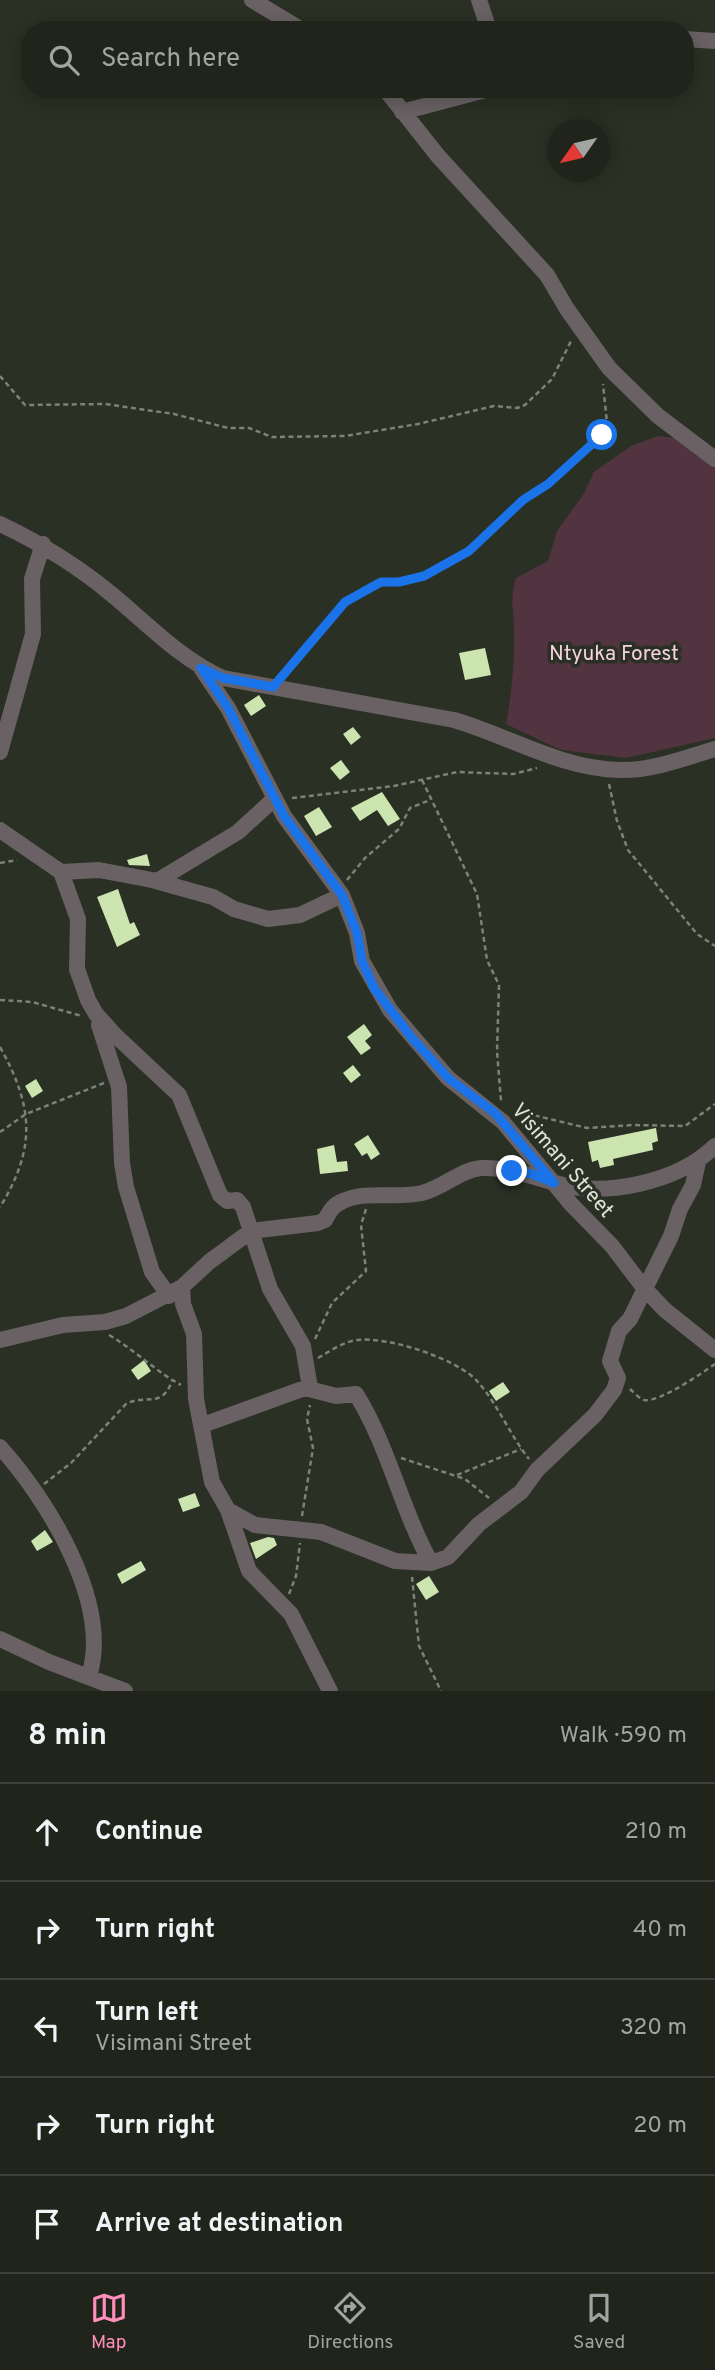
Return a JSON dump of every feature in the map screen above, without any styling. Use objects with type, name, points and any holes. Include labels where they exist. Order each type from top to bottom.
[{"type":"street","points":[[252,0],[287,21]]},
{"type":"street","points":[[479,0],[486,21]]},
{"type":"street","points":[[694,40],[715,41]]},
{"type":"street","points":[[392,98],[438,156],[548,275],[575,322],[609,368],[658,416],[715,459]]},
{"type":"street","points":[[402,112],[455,98]]},
{"type":"street","points":[[0,524],[43,544],[110,593],[176,650],[201,668],[223,678],[454,720],[489,730],[552,757],[606,769],[639,768],[715,749]]},
{"type":"street","points":[[0,752],[33,634],[32,579],[43,544]]},
{"type":"street","name":"Visimani Street","points":[[201,668],[228,708],[274,799],[340,892],[357,933],[368,975],[390,1010],[448,1078],[503,1122],[515,1135],[554,1183],[612,1246],[644,1288],[671,1315],[715,1350]]},
{"type":"street","points":[[157,881],[238,832],[274,799]]},
{"type":"street","points":[[0,830],[61,872],[78,919],[77,969],[96,1014],[117,1079],[122,1163],[127,1187],[152,1272],[175,1292],[183,1304],[195,1341],[196,1399],[203,1425],[210,1476],[228,1510],[249,1571],[299,1625],[330,1691]]},
{"type":"street","points":[[61,872],[99,870],[157,881],[213,897],[245,913],[280,920],[300,915],[340,892]]},
{"type":"street","points":[[96,1014],[179,1095],[220,1195],[225,1200],[235,1199],[240,1203],[270,1289],[306,1358],[310,1388]]},
{"type":"street","points":[[0,1340],[63,1325],[92,1323],[126,1316],[175,1292],[209,1262],[251,1231],[318,1223],[325,1220],[331,1208],[343,1200],[421,1193],[467,1171],[481,1168],[532,1174],[554,1183],[580,1187],[630,1186],[680,1172],[715,1146]]},
{"type":"street","points":[[228,1510],[255,1525],[300,1528],[355,1544],[390,1560],[423,1563],[449,1557],[467,1535],[521,1492],[537,1470],[595,1415],[614,1390],[618,1378],[611,1359],[619,1331],[630,1319],[671,1236],[680,1209],[693,1185],[698,1161]]},
{"type":"street","points":[[203,1425],[310,1388],[329,1395],[356,1394],[385,1454],[423,1563]]},
{"type":"street","points":[[0,1447],[35,1492],[79,1572],[93,1632],[89,1676]]},
{"type":"street","points":[[0,1639],[49,1662],[125,1691]]},
{"type":"path","points":[[0,376],[25,405],[105,404],[174,414],[228,428],[248,428],[272,437],[345,436],[418,424],[494,406],[517,408],[525,405],[552,379],[570,346],[575,322]]},
{"type":"path","points":[[273,687],[345,602],[381,582],[399,582],[424,576],[469,551],[523,500],[548,484],[598,442],[607,424],[602,391],[609,368]]},
{"type":"path","points":[[274,799],[422,780],[457,772],[520,773],[534,769],[552,757]]},
{"type":"path","points":[[606,769],[617,821],[628,850],[697,934],[715,946]]},
{"type":"path","points":[[422,780],[474,884],[487,960],[499,985],[497,1051],[503,1122]]},
{"type":"path","points":[[340,892],[365,858],[399,829],[410,808],[430,800]]},
{"type":"path","points":[[0,1000],[32,1002],[78,1016],[96,1014]]},
{"type":"path","points":[[0,1046],[21,1087],[26,1114],[23,1153],[12,1186],[0,1207]]},
{"type":"path","points":[[0,1132],[26,1114],[117,1079]]},
{"type":"path","points":[[515,1135],[527,1116],[533,1115],[587,1128],[685,1126],[715,1104]]},
{"type":"path","points":[[306,1358],[332,1303],[366,1271],[362,1218],[379,1196]]},
{"type":"path","points":[[92,1323],[127,1344],[196,1399]]},
{"type":"path","points":[[306,1358],[356,1340],[410,1348],[462,1368],[478,1382],[537,1470]]},
{"type":"path","points":[[618,1378],[639,1398],[649,1399],[692,1381],[715,1364]]},
{"type":"path","points":[[35,1492],[71,1463],[127,1404],[136,1400],[151,1401],[164,1395],[172,1381]]},
{"type":"path","points":[[281,1604],[295,1582],[300,1528],[313,1448],[307,1419],[310,1388]]},
{"type":"path","points":[[456,1476],[521,1449]]},
{"type":"path","points":[[385,1454],[456,1476],[474,1485],[499,1508]]},
{"type":"path","points":[[423,1563],[412,1579],[417,1636],[441,1691]]},
{"type":"green space","name":"Ntyuka Forest","points":[[658,436],[686,439],[715,463],[715,738],[626,758],[561,750],[506,724],[513,663],[514,584],[516,578],[548,561],[557,531],[583,495],[594,472],[631,446]]},
{"type":"building","points":[[485,648],[491,675],[465,680],[459,653]]},
{"type":"building","points":[[259,695],[266,706],[251,716],[244,705]]},
{"type":"building","points":[[353,727],[361,737],[351,745],[343,734]]},
{"type":"building","points":[[341,760],[350,772],[340,780],[330,768]]},
{"type":"building","points":[[382,792],[400,819],[388,826],[377,810],[360,821],[351,808]]},
{"type":"building","points":[[319,807],[332,827],[316,836],[304,816]]},
{"type":"building","points":[[147,854],[150,866],[129,865],[127,860]]},
{"type":"building","points":[[118,889],[130,924],[134,922],[140,935],[117,947],[97,897]]},
{"type":"building","points":[[364,1024],[372,1035],[365,1041],[371,1048],[361,1055],[347,1037]]},
{"type":"building","points":[[353,1065],[361,1075],[351,1083],[343,1073]]},
{"type":"building","points":[[36,1079],[43,1091],[32,1098],[25,1086]]},
{"type":"building","points":[[656,1128],[658,1141],[652,1143],[653,1150],[613,1159],[614,1165],[600,1168],[598,1160],[592,1162],[588,1142]]},
{"type":"building","points":[[368,1135],[380,1154],[371,1160],[367,1153],[362,1156],[354,1144]]},
{"type":"building","points":[[334,1145],[337,1162],[347,1161],[348,1171],[320,1174],[317,1149]]},
{"type":"building","points":[[144,1360],[151,1371],[138,1380],[131,1370]]},
{"type":"building","points":[[503,1382],[510,1392],[496,1401],[489,1391]]},
{"type":"building","points":[[195,1493],[200,1506],[183,1512],[178,1499]]},
{"type":"building","points":[[45,1530],[53,1542],[37,1551],[31,1541]]},
{"type":"building","points":[[268,1537],[274,1538],[277,1545],[256,1559],[250,1543]]},
{"type":"building","points":[[141,1561],[146,1570],[122,1584],[117,1574]]},
{"type":"building","points":[[429,1576],[439,1592],[426,1600],[416,1584]]},
{"type":"route","points":[[512,1171],[532,1174],[554,1183],[495,1113],[448,1078],[412,1038],[374,988],[362,961],[357,933],[342,895],[284,816],[228,708],[201,668],[223,678],[273,687],[345,602],[381,582],[399,582],[433,573],[469,551],[523,500],[548,484],[598,442],[602,435]]}]
